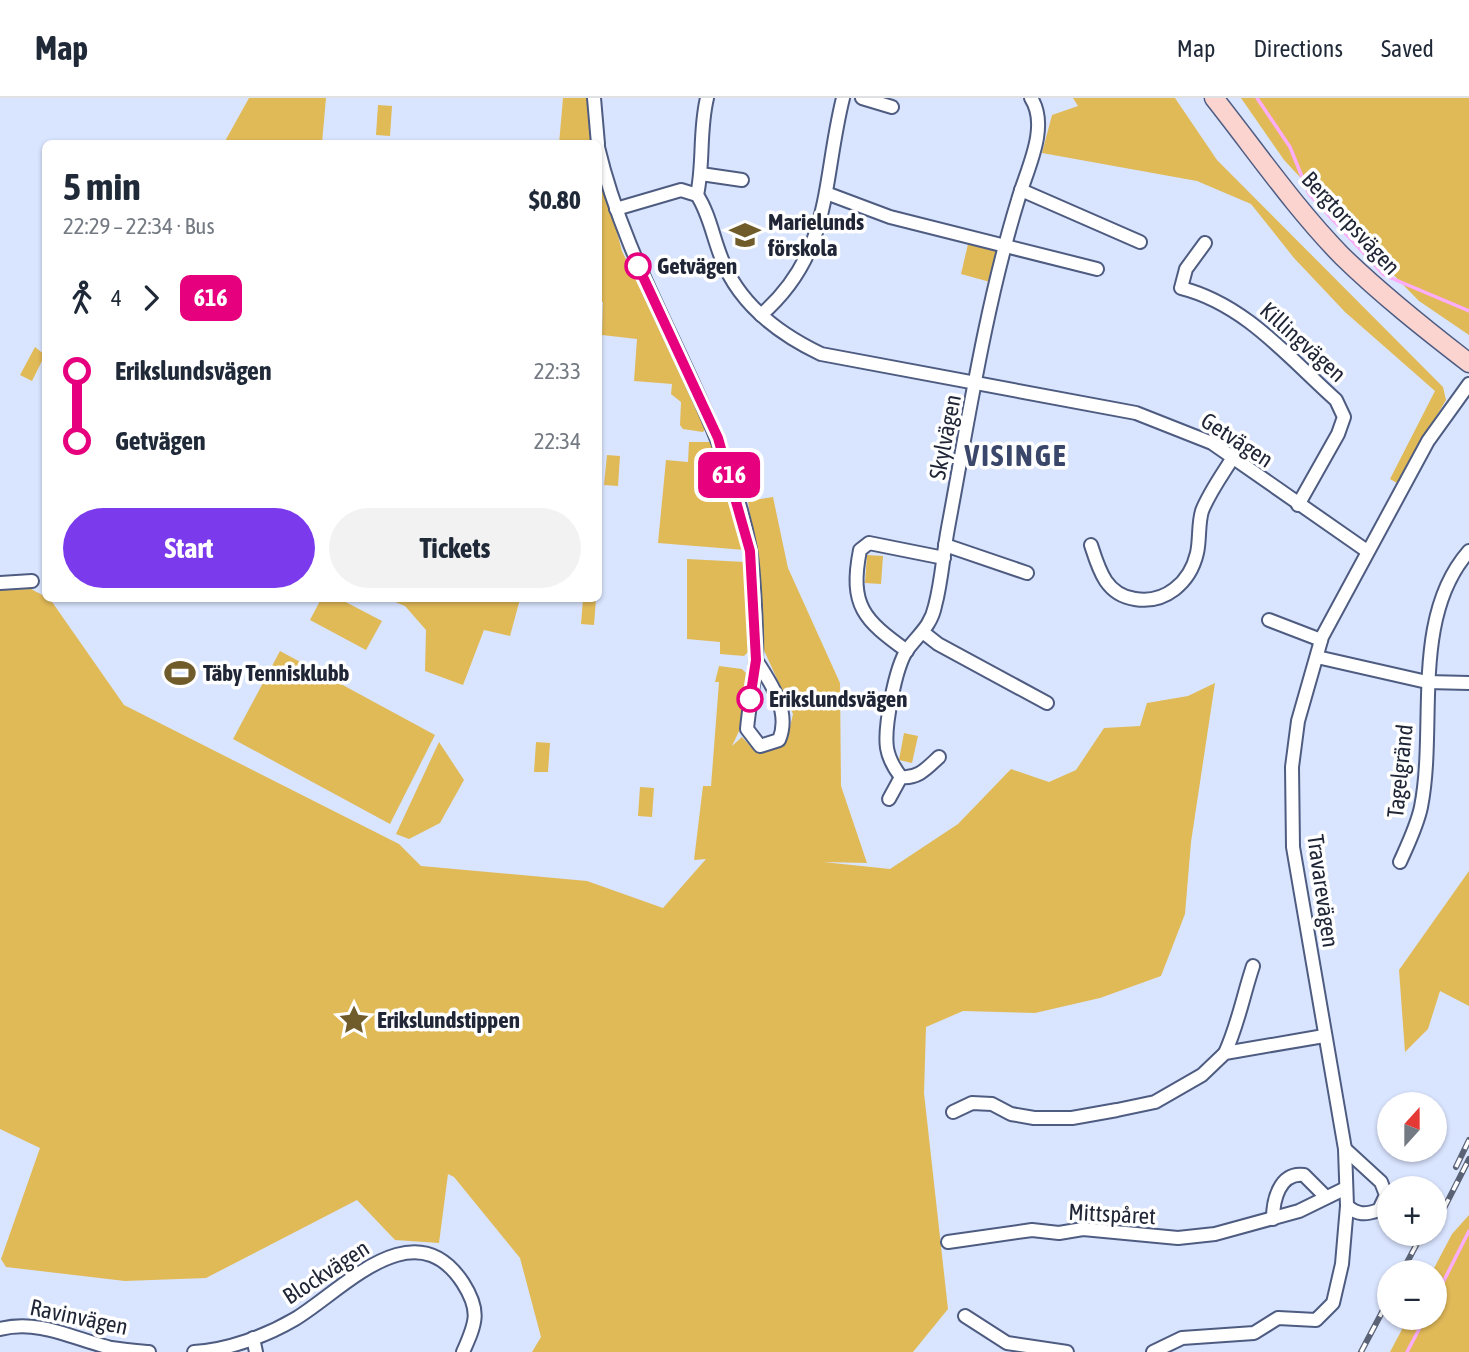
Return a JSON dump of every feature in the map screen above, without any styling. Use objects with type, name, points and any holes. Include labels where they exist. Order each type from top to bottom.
[{"type":"main road","name":"Bergtorpsvägen","points":[[1214,98],[1311,222],[1342,255],[1391,301],[1469,363]]},
{"type":"street","points":[[594,98],[598,140]]},
{"type":"street","name":"Getvägen","points":[[708,98],[700,138],[701,174],[698,195],[724,267],[739,293],[793,341],[826,355],[1136,413],[1212,443],[1367,551]]},
{"type":"street","points":[[761,315],[780,299],[810,255],[826,192],[843,98]]},
{"type":"street","points":[[862,98],[892,107]]},
{"type":"street","name":"Skylvägen","points":[[901,776],[892,766],[887,746],[896,682],[906,651],[924,633],[934,611],[1005,247],[1038,132],[1036,106],[1031,98]]},
{"type":"street","points":[[602,159],[616,209],[638,266],[718,438],[750,551],[756,660],[747,729],[760,746],[779,740],[784,729],[772,684],[756,660]]},
{"type":"street","points":[[701,174],[743,180]]},
{"type":"street","points":[[616,209],[681,190],[698,195]]},
{"type":"street","points":[[1021,190],[1140,242]]},
{"type":"street","points":[[826,192],[890,217],[1097,269]]},
{"type":"street","name":"Killingvägen","points":[[1205,243],[1186,269],[1181,288],[1210,295],[1236,310],[1336,400],[1344,417],[1338,435],[1298,505]]},
{"type":"street","name":"Travarevägen","points":[[1153,1352],[1182,1338],[1254,1333],[1278,1318],[1316,1320],[1333,1303],[1342,1264],[1347,1206],[1344,1189],[1345,1149],[1293,847],[1291,807],[1298,720],[1321,640],[1428,441],[1469,384]]},
{"type":"street","points":[[1091,545],[1107,585],[1125,598],[1143,601],[1164,597],[1190,573],[1197,553],[1202,511],[1232,459]]},
{"type":"street","points":[[906,651],[871,625],[860,606],[857,567],[860,550],[869,544],[945,551],[1027,573]]},
{"type":"street","name":"Tagelgränd","points":[[1400,862],[1421,807],[1427,750],[1427,682],[1437,622],[1450,580],[1469,551]]},
{"type":"street","points":[[0,583],[32,581]]},
{"type":"street","points":[[1269,620],[1321,640]]},
{"type":"street","points":[[924,633],[938,644],[1047,703]]},
{"type":"street","points":[[1317,657],[1427,682],[1469,683]]},
{"type":"street","points":[[889,799],[901,776],[911,778],[920,774],[940,757]]},
{"type":"street","points":[[953,1112],[972,1103],[992,1104],[1011,1114],[1034,1118],[1072,1118],[1155,1102],[1202,1075],[1225,1053],[1239,1020],[1253,966]]},
{"type":"street","points":[[1239,1020],[1254,1046]]},
{"type":"street","points":[[1225,1053],[1324,1036]]},
{"type":"street","points":[[1345,1149],[1381,1182],[1386,1195],[1379,1210],[1369,1214],[1360,1214],[1347,1206]]},
{"type":"street","points":[[1273,1219],[1273,1198],[1292,1177],[1304,1175],[1325,1196]]},
{"type":"street","name":"Mittspåret","points":[[948,1242],[1032,1230],[1059,1233],[1083,1229],[1178,1238],[1215,1234],[1299,1211],[1344,1189]]},
{"type":"street","name":"Blockvägen","points":[[253,1338],[295,1319],[356,1273],[392,1255],[430,1254],[458,1275],[475,1302],[474,1327],[463,1352]]},
{"type":"street","points":[[965,1316],[1007,1343],[1067,1352]]},
{"type":"street","name":"Ravinvägen","points":[[0,1329],[19,1324],[51,1329],[112,1348],[149,1352]]},
{"type":"street","points":[[194,1352],[212,1351],[253,1338],[256,1352]]},
{"type":"shaded area","points":[[249,98],[326,98],[322,140],[226,140]]},
{"type":"shaded area","points":[[563,98],[587,98],[594,140],[559,140]]},
{"type":"shaded area","points":[[1073,98],[1175,98],[1217,160],[1443,387],[1446,400],[1397,483],[1390,479],[1435,391],[1345,312],[1294,258],[1251,204],[1197,181],[1042,153],[1052,115],[1078,106]]},
{"type":"shaded area","points":[[1241,98],[1469,98],[1469,335],[1419,301],[1339,219],[1284,160]]},
{"type":"shaded area","points":[[378,105],[392,106],[390,136],[376,135]]},
{"type":"shaded area","points":[[602,176],[622,251],[707,427],[703,432],[683,429],[680,425],[681,402],[671,394],[672,384],[634,381],[637,339],[602,335]]},
{"type":"shaded area","points":[[968,244],[997,251],[990,282],[961,274]]},
{"type":"shaded area","points":[[35,347],[42,353],[42,361],[32,381],[20,375]]},
{"type":"shaded area","points":[[689,442],[715,442],[745,550],[658,543],[666,460],[688,462]]},
{"type":"shaded area","points":[[607,455],[620,456],[618,486],[604,485]]},
{"type":"shaded area","points":[[773,497],[788,568],[840,683],[841,786],[867,863],[823,862],[890,869],[958,824],[1011,769],[1049,782],[1076,770],[1104,728],[1140,726],[1147,703],[1188,696],[1215,683],[1191,842],[1185,914],[1161,976],[1100,998],[1035,1013],[963,1011],[926,1027],[924,1093],[948,1309],[913,1352],[532,1352],[541,1337],[520,1258],[454,1177],[448,1174],[439,1243],[395,1240],[357,1200],[206,1278],[125,1281],[6,1267],[1,1259],[40,1148],[0,1129],[0,590],[31,589],[42,595],[42,602],[52,602],[124,705],[399,844],[421,866],[587,881],[663,908],[706,859],[694,860],[703,786],[711,786],[719,682],[715,682],[719,666],[742,669],[747,674],[741,727],[732,746],[742,737],[753,749],[787,740],[793,714],[762,646],[759,573],[748,501]]},
{"type":"shaded area","points":[[867,555],[883,556],[881,584],[865,583]]},
{"type":"shaded area","points":[[687,559],[745,562],[748,652],[744,656],[720,654],[720,642],[687,639]]},
{"type":"shaded area","points":[[319,602],[346,602],[382,621],[366,650],[310,620]]},
{"type":"shaded area","points":[[395,602],[519,602],[510,636],[484,630],[463,685],[425,671],[426,630],[405,606]]},
{"type":"shaded area","points":[[583,602],[596,602],[594,625],[581,624]]},
{"type":"shaded area","points":[[280,651],[435,735],[390,824],[233,739]]},
{"type":"shaded area","points":[[904,733],[918,736],[912,763],[899,760]]},
{"type":"shaded area","points":[[439,742],[464,780],[440,823],[409,839],[396,834]]},
{"type":"shaded area","points":[[536,742],[550,743],[548,772],[534,772]]},
{"type":"shaded area","points":[[640,787],[654,788],[652,817],[638,816]]},
{"type":"shaded area","points":[[1469,871],[1469,1006],[1440,991],[1428,1029],[1405,1052],[1399,970]]},
{"type":"shaded area","points":[[1469,1215],[1469,1352],[1390,1352],[1402,1330],[1447,1330],[1447,1260],[1438,1260],[1452,1234]]},
{"type":"waterway","points":[[1257,98],[1290,147],[1309,194],[1384,275],[1469,311]]},
{"type":"waterway","points":[[1447,1274],[1469,1231]]},
{"type":"waterway","points":[[1407,1352],[1419,1330]]},
{"type":"railway","points":[[1456,1167],[1469,1140]]},
{"type":"railway","points":[[1447,1202],[1469,1159]]},
{"type":"railway","points":[[1408,1260],[1416,1246]]},
{"type":"railway","points":[[1361,1352],[1377,1322]]},
{"type":"bus line","name":"616","points":[[638,266],[718,438],[737,500],[750,551],[756,660],[750,699]]},
{"type":"place","name":"Marielunds förskola","points":[[745,235]]},
{"type":"place","name":"Getvägen","points":[[638,266]]},
{"type":"place","name":"Täby Tennisklubb","points":[[180,673]]},
{"type":"place","name":"Erikslundsvägen","points":[[750,699]]},
{"type":"place","name":"Erikslundstippen","points":[[354,1020]]},
{"type":"district","name":"VISINGE","points":[[1016,455]]}]
